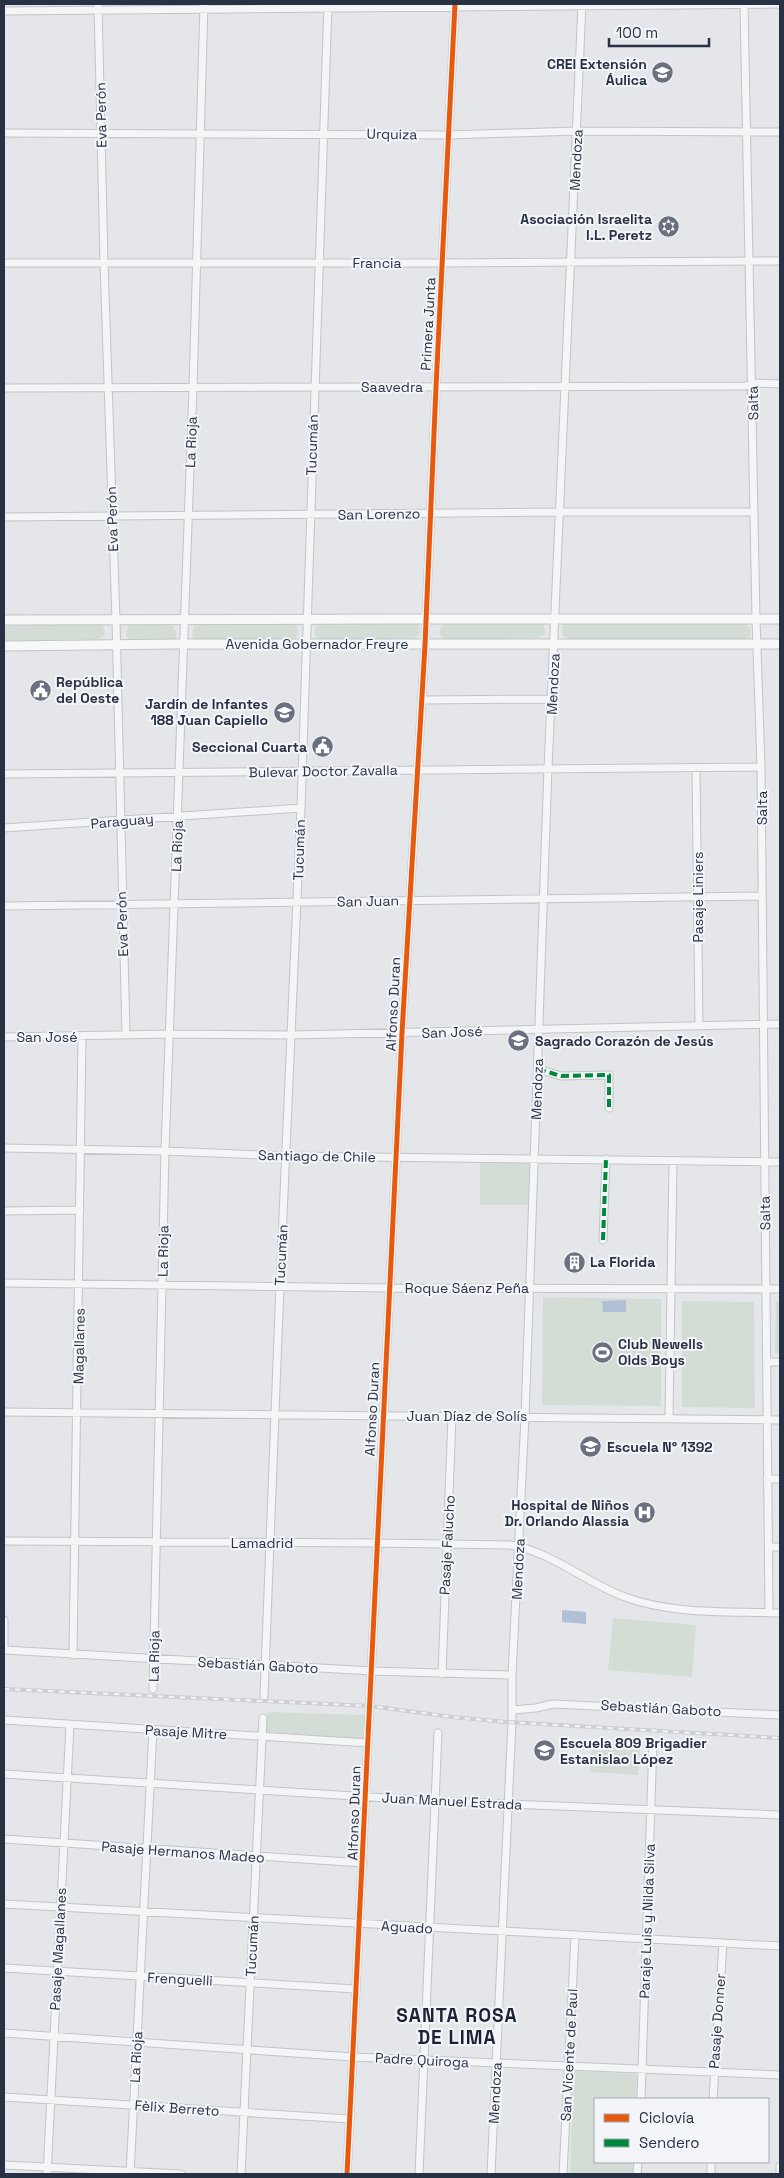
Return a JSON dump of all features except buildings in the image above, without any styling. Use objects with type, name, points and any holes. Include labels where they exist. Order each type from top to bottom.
[{"type":"main road","name":"Avenida Gobernador Freyre","points":[[4,620],[780,619]]},
{"type":"main road","name":"Avenida Gobernador Freyre","points":[[4,646],[183,644],[780,644]]},
{"type":"street","name":"Salta","points":[[744,4],[753,383],[756,619],[761,767],[769,1613]]},
{"type":"street","points":[[4,10],[98,6],[780,4]]},
{"type":"street","name":"Primera Junta","points":[[425,645],[455,5]]},
{"type":"street","name":"Eva Perón","points":[[98,6],[126,1035]]},
{"type":"street","name":"La Rioja","points":[[153,1689],[165,1151],[193,388],[204,6]]},
{"type":"street","name":"Tucumán","points":[[264,1696],[301,808],[328,6]]},
{"type":"street","name":"Mendoza","points":[[491,2174],[512,1675],[526,1417],[548,768],[553,699],[582,6]]},
{"type":"street","name":"Urquiza","points":[[4,133],[448,135],[577,131],[780,132]]},
{"type":"street","name":"Francia","points":[[4,263],[196,262],[319,264],[780,260]]},
{"type":"street","name":"Saavedra","points":[[4,388],[565,388],[745,386],[753,383],[780,384]]},
{"type":"street","name":"San Lorenzo","points":[[4,517],[112,518],[560,512],[754,512]]},
{"type":"street","name":"Alfonso Duran","points":[[347,2174],[402,1033],[425,645]]},
{"type":"street","points":[[421,700],[553,699]]},
{"type":"street","name":"Bulevar Doctor Zavalla","points":[[4,774],[761,767]]},
{"type":"street","name":"Pasaje Liniers","points":[[696,768],[699,1026]]},
{"type":"street","name":"Paraguay","points":[[4,828],[120,822],[178,816],[301,808]]},
{"type":"street","name":"San Juan","points":[[4,906],[762,896]]},
{"type":"street","name":"San José","points":[[4,1038],[170,1034],[291,1035],[402,1033],[780,1024]]},
{"type":"street","name":"Magallanes","points":[[73,1655],[80,1284],[82,1037]]},
{"type":"street","points":[[538,1069],[561,1076],[609,1075],[609,1108]]},
{"type":"street","name":"Santiago de Chile","points":[[4,1148],[396,1158],[780,1162]]},
{"type":"street","points":[[603,1240],[606,1159]]},
{"type":"street","points":[[669,1417],[673,1162]]},
{"type":"street","points":[[4,1211],[80,1210]]},
{"type":"street","name":"Roque Sáenz Peña","points":[[4,1283],[280,1285],[390,1288],[780,1289]]},
{"type":"street","points":[[768,1362],[780,1362]]},
{"type":"street","name":"Juan Díaz de Solís","points":[[4,1412],[452,1417],[669,1417],[780,1420]]},
{"type":"street","name":"Pasaje Falucho","points":[[442,1674],[452,1417]]},
{"type":"street","points":[[768,1478],[780,1479]]},
{"type":"street","name":"Lamadrid","points":[[4,1541],[447,1543],[520,1547]]},
{"type":"street","points":[[520,1547],[623,1596],[645,1603],[686,1610],[780,1613]]},
{"type":"street","points":[[769,1547],[780,1547]]},
{"type":"street","points":[[4,1620],[4,1650]]},
{"type":"street","name":"Sebastián Gaboto","points":[[4,1650],[372,1671],[512,1675]]},
{"type":"street","name":"Sebastián Gaboto","points":[[512,1710],[553,1704],[696,1709],[780,1715]]},
{"type":"street","name":"Tucumán","points":[[241,2174],[263,1718]]},
{"type":"street","name":"Pasaje Mitre","points":[[4,1720],[368,1743]]},
{"type":"street","name":"Pasaje Magallanes","points":[[48,2171],[70,1725]]},
{"type":"street","name":"La Rioja","points":[[130,2173],[153,1730]]},
{"type":"street","points":[[419,2174],[438,1733]]},
{"type":"street","name":"Paraje Luis y Nilda Silva","points":[[641,2098],[653,1743]]},
{"type":"street","name":"Juan Manuel Estrada","points":[[4,1774],[435,1801],[780,1815]]},
{"type":"street","name":"Pasaje Hermanos Madeo","points":[[4,1840],[363,1863]]},
{"type":"street","name":"Aguado","points":[[4,1904],[780,1946]]},
{"type":"street","name":"San Vicente de Paul","points":[[563,2174],[575,1936]]},
{"type":"street","name":"Pasaje Donner","points":[[713,2098],[723,1943]]},
{"type":"street","name":"Frenguelli","points":[[4,1968],[356,1989]]},
{"type":"street","name":"Padre Quiroga","points":[[4,2034],[424,2060],[780,2076]]},
{"type":"street","name":"Fèlix Berreto","points":[[4,2097],[350,2119]]},
{"type":"street","points":[[4,2164],[48,2171],[181,2174]]},
{"type":"street","points":[[780,2166],[780,2174]]},
{"type":"shaded area","points":[[569,622],[745,623],[751,629],[750,638],[746,639],[570,639],[563,636],[562,628],[564,624]]},
{"type":"shaded area","points":[[418,623],[420,634],[415,638],[322,641],[318,640],[314,634],[316,626],[323,624]]},
{"type":"shaded area","points":[[542,623],[545,634],[539,638],[447,640],[443,639],[439,633],[441,626],[447,624]]},
{"type":"shaded area","points":[[102,624],[105,631],[104,635],[99,639],[4,641],[4,627],[7,626]]},
{"type":"shaded area","points":[[295,624],[298,633],[292,639],[200,642],[195,641],[192,635],[194,627],[200,625]]},
{"type":"shaded area","points":[[170,625],[174,626],[177,635],[173,641],[133,641],[128,639],[126,634],[128,626]]},
{"type":"shaded area","points":[[480,1162],[530,1162],[528,1205],[480,1205]]},
{"type":"shaded area","name":"Club Newells Olds Boys","points":[[543,1297],[661,1299],[661,1406],[542,1405]]},
{"type":"shaded area","points":[[682,1301],[754,1302],[755,1408],[682,1407]]},
{"type":"shaded area","points":[[776,1301],[780,1301],[780,1353],[775,1353]]},
{"type":"shaded area","points":[[613,1618],[696,1625],[692,1677],[608,1670]]},
{"type":"shaded area","points":[[268,1712],[365,1715],[363,1739],[266,1732]]},
{"type":"shaded area","points":[[591,1743],[640,1746],[638,1775],[590,1772]]},
{"type":"shaded area","points":[[573,2071],[637,2074],[636,2098],[594,2098],[594,2163],[634,2163],[633,2174],[570,2174]]},
{"type":"water","points":[[626,1300],[626,1312],[603,1312],[602,1301]]},
{"type":"water","points":[[562,1610],[586,1612],[586,1624],[562,1622]]},
{"type":"railway","points":[[4,1689],[370,1706],[506,1722],[780,1738]]},
{"type":"marked path","points":[[538,1069],[561,1076],[609,1075],[609,1108]]},
{"type":"marked path","points":[[603,1240],[606,1159]]},
{"type":"cycle path","points":[[347,2174],[402,1033],[425,645],[455,4]]},
{"type":"place","name":"CREI Extensión Áulica","points":[[663,72]]},
{"type":"place","name":"Asociación Israelita I.L. Peretz","points":[[668,227]]},
{"type":"place","name":"República del Oeste","points":[[40,690]]},
{"type":"place","name":"Jardín de Infantes 188 Juan Capiello","points":[[284,712]]},
{"type":"place","name":"Seccional Cuarta","points":[[323,747]]},
{"type":"place","name":"Sagrado Corazón de Jesús","points":[[519,1041]]},
{"type":"place","name":"La Florida","points":[[574,1262]]},
{"type":"place","name":"Club Newells Olds Boys","points":[[602,1352]]},
{"type":"place","name":"Escuela N° 1392","points":[[591,1447]]},
{"type":"place","name":"Hospital de Niños Dr. Orlando Alassia","points":[[645,1513]]},
{"type":"place","name":"Escuela 809 Brigadier Estanislao López","points":[[544,1751]]},
{"type":"district","name":"SANTA ROSA DE LIMA","points":[[457,2026]]}]
